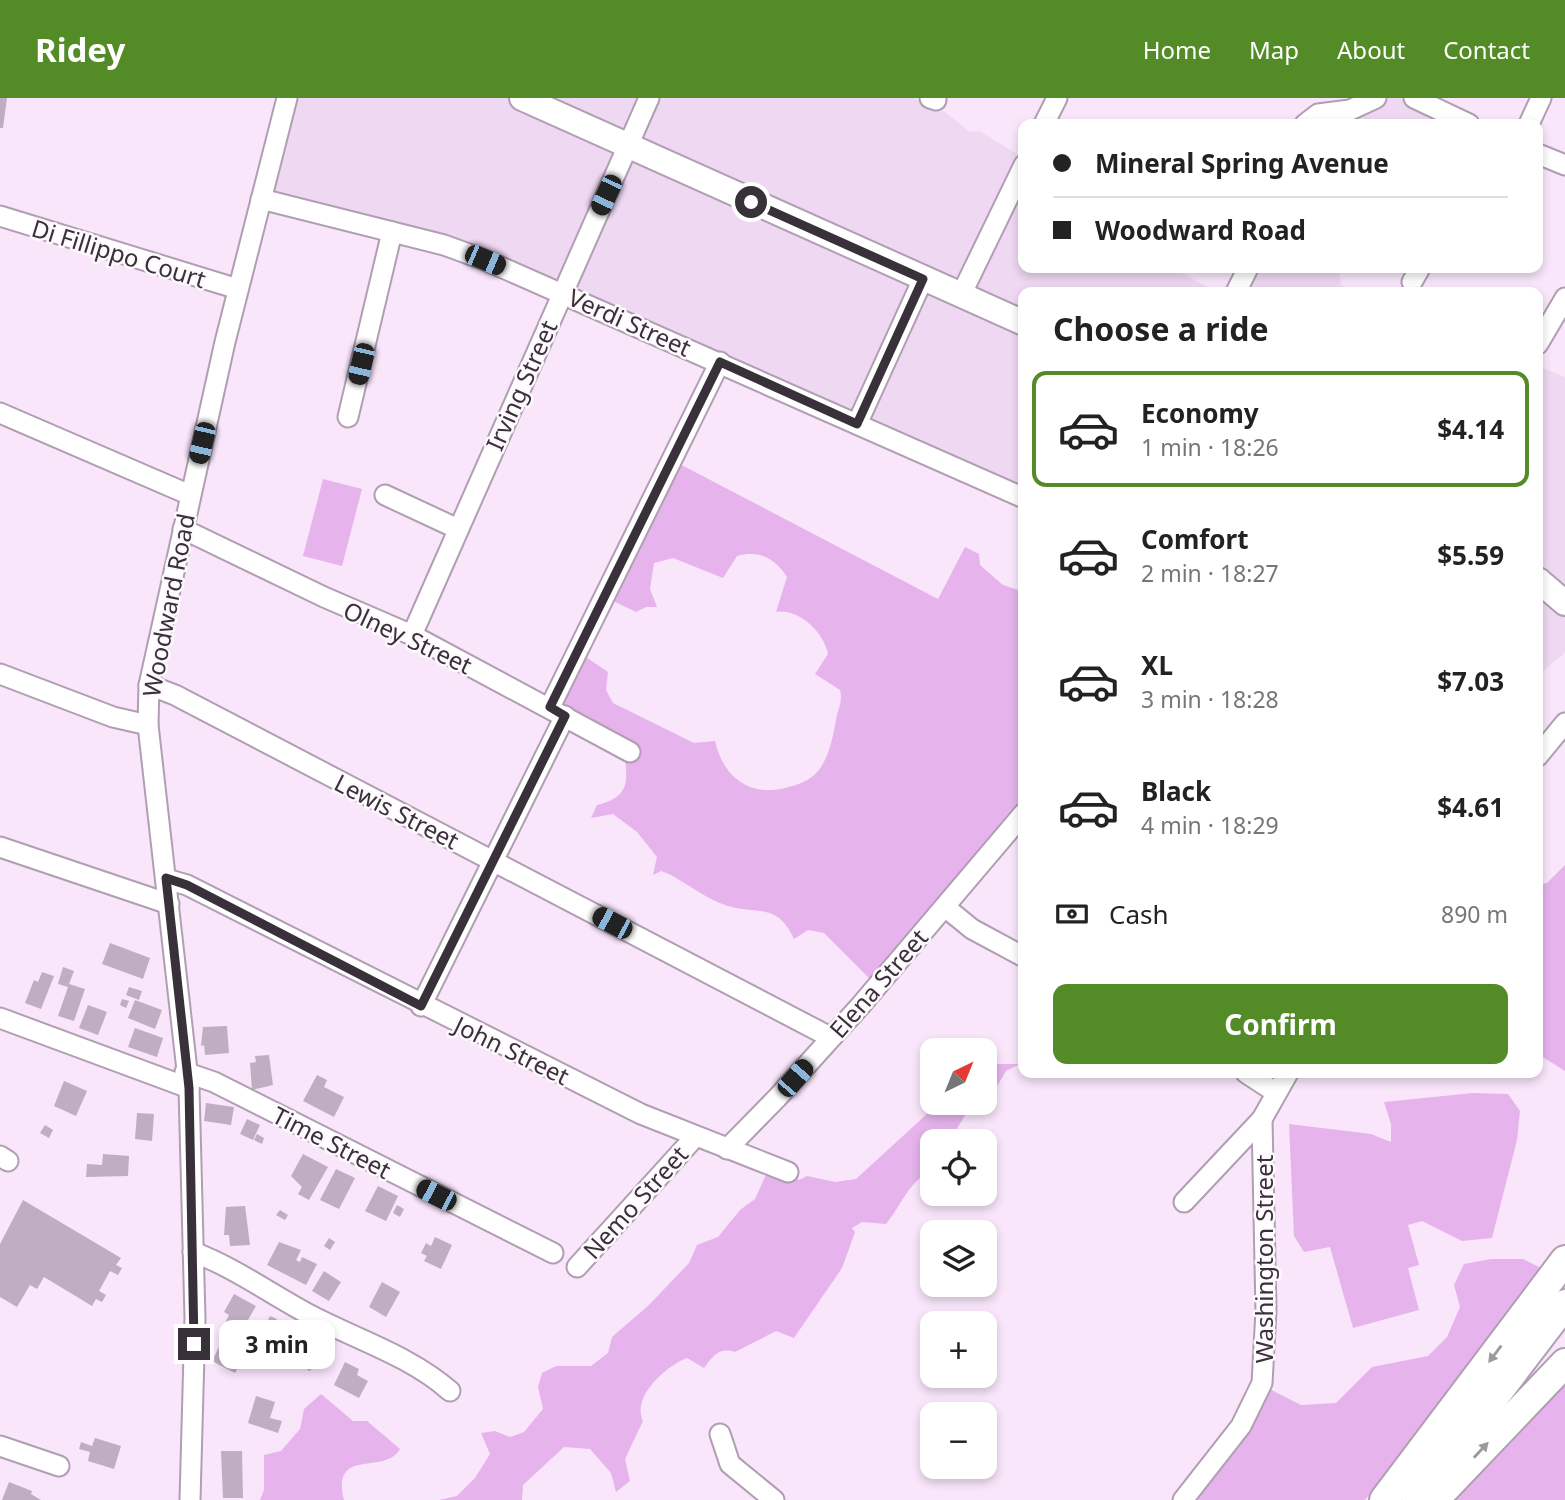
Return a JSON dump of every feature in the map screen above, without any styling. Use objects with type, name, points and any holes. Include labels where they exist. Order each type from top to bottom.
[{"type":"highway","points":[[1522,1317],[1565,1242]]},
{"type":"highway","points":[[1384,1500],[1565,1260]]},
{"type":"highway","points":[[1416,1500],[1565,1304]]},
{"type":"highway","points":[[1435,1500],[1565,1363]]},
{"type":"main road","points":[[522,98],[1018,320]]},
{"type":"main road","points":[[1543,584],[1565,603]]},
{"type":"street","name":"Woodward Road","points":[[190,1500],[195,1318],[187,1080],[148,725],[149,685],[190,495],[287,98]]},
{"type":"street","name":"Irving Street","points":[[412,635],[649,98]]},
{"type":"street","points":[[1046,119],[1057,98]]},
{"type":"street","points":[[1312,119],[1318,114],[1350,110],[1377,98]]},
{"type":"street","points":[[1414,98],[1458,119]]},
{"type":"street","points":[[1531,119],[1541,98]]},
{"type":"street","points":[[1543,156],[1565,165]]},
{"type":"street","points":[[961,295],[1018,177]]},
{"type":"street","name":"Verdi Street","points":[[261,199],[444,244],[562,292],[1018,495]]},
{"type":"street","name":"Di Fillippo Court","points":[[0,216],[239,289]]},
{"type":"street","points":[[348,417],[392,232]]},
{"type":"street","points":[[857,424],[923,279]]},
{"type":"street","points":[[1543,335],[1565,298]]},
{"type":"street","points":[[421,1006],[492,860],[557,711],[720,362]]},
{"type":"street","points":[[0,413],[190,495]]},
{"type":"street","points":[[385,495],[458,529]]},
{"type":"street","name":"Olney Street","points":[[183,528],[324,597],[412,635],[630,752]]},
{"type":"street","points":[[0,674],[113,717],[148,725]]},
{"type":"street","name":"Lewis Street","points":[[149,685],[175,695],[830,1037]]},
{"type":"street","points":[[1543,750],[1565,723]]},
{"type":"street","name":"Elena Street","points":[[727,1149],[778,1098],[1018,820]]},
{"type":"street","points":[[0,847],[169,904]]},
{"type":"street","name":"John Street","points":[[166,878],[187,885],[421,1006],[694,1138],[788,1172]]},
{"type":"street","points":[[945,907],[972,929],[1018,954]]},
{"type":"street","name":"Time Street","points":[[0,1018],[187,1080],[214,1082],[553,1253]]},
{"type":"street","points":[[1254,1078],[1275,1092]]},
{"type":"street","points":[[1184,1202],[1262,1119],[1285,1078]]},
{"type":"street","name":"Washington Street","points":[[1184,1500],[1241,1426],[1262,1383],[1266,1311],[1262,1119]]},
{"type":"street","name":"Nemo Street","points":[[577,1266],[694,1138]]},
{"type":"street","points":[[193,1252],[218,1261],[311,1315],[403,1360],[450,1391]]},
{"type":"street","points":[[720,1434],[730,1464],[774,1500]]},
{"type":"street","points":[[0,1446],[59,1466]]},
{"type":"shaded area","points":[[286,98],[913,98],[945,112],[970,132],[979,131],[1018,154],[1018,178],[1014,192],[1018,194],[1018,273],[1181,273],[1208,287],[1018,287],[1018,503],[480,260],[260,200]]},
{"type":"shaded area","points":[[1370,98],[1401,98],[1448,119],[1317,119]]},
{"type":"shaded area","points":[[1244,273],[1340,273],[1341,285],[1345,287],[1237,287]]},
{"type":"shaded area","points":[[1543,368],[1565,377],[1565,653],[1543,671]]},
{"type":"shaded area","points":[[670,459],[938,599],[965,547],[979,554],[980,565],[1003,585],[1018,590],[1018,822],[874,983],[824,933],[808,930],[794,939],[788,927],[774,915],[728,906],[661,871],[653,875],[657,857],[637,832],[613,814],[591,818],[597,805],[615,798],[624,788],[624,754],[549,709],[580,653],[608,672],[606,690],[613,703],[694,743],[715,741],[724,764],[739,781],[760,789],[772,790],[803,782],[822,766],[828,753],[841,698],[840,690],[815,674],[828,654],[816,630],[793,614],[776,612],[787,577],[772,560],[759,555],[737,556],[723,578],[673,558],[654,563],[650,589],[657,607],[646,607],[636,612],[605,597]]},
{"type":"shaded area","points":[[323,479],[362,489],[342,566],[303,556]]},
{"type":"shaded area","points":[[1565,865],[1565,1071],[1543,1057],[1543,884]]},
{"type":"shaded area","points":[[998,1064],[1018,1064],[1006,1071],[998,1085]]},
{"type":"shaded area","points":[[1473,1093],[1508,1094],[1520,1111],[1517,1140],[1492,1238],[1462,1241],[1422,1221],[1408,1225],[1419,1265],[1408,1268],[1419,1310],[1353,1328],[1330,1247],[1304,1252],[1294,1236],[1289,1124],[1371,1134],[1391,1142],[1391,1124],[1384,1102]]},
{"type":"shaded area","points":[[926,1115],[965,1115],[957,1129],[920,1129],[920,1178],[886,1224],[862,1222],[852,1228],[855,1232],[842,1268],[794,1338],[776,1331],[735,1352],[721,1352],[704,1368],[687,1358],[661,1375],[642,1402],[643,1421],[625,1459],[630,1481],[616,1492],[611,1473],[590,1449],[564,1447],[523,1485],[522,1500],[439,1500],[457,1496],[475,1478],[490,1454],[481,1433],[495,1431],[510,1437],[524,1432],[543,1409],[538,1387],[542,1373],[556,1366],[591,1366],[608,1353],[612,1337],[649,1305],[689,1263],[697,1245],[718,1237],[740,1210],[755,1199],[768,1170],[788,1172],[799,1180],[807,1176],[835,1182],[856,1179]]},
{"type":"shaded area","points":[[1491,1259],[1523,1259],[1543,1269],[1365,1500],[1199,1500],[1189,1495],[1258,1383],[1301,1405],[1336,1403],[1372,1367],[1428,1356],[1447,1337],[1460,1307],[1454,1285],[1464,1264]]},
{"type":"shaded area","points":[[1565,1377],[1565,1500],[1455,1500],[1465,1488]]},
{"type":"shaded area","points":[[321,1394],[353,1421],[367,1421],[400,1449],[393,1457],[352,1467],[345,1473],[342,1483],[344,1500],[260,1500],[264,1490],[264,1455],[281,1451],[300,1429],[304,1409]]},
{"type":"building","points":[[0,98],[7,98],[3,128],[0,128]]},
{"type":"building","points":[[110,943],[150,958],[143,979],[102,964]]},
{"type":"building","points":[[63,967],[74,971],[69,984],[85,989],[74,1021],[58,1016],[68,987],[58,984]]},
{"type":"building","points":[[42,972],[54,976],[41,1009],[25,1003],[34,980],[38,982]]},
{"type":"building","points":[[129,987],[142,991],[139,1000],[126,995]]},
{"type":"building","points":[[122,999],[129,1001],[126,1008],[120,1005]]},
{"type":"building","points":[[135,1000],[162,1010],[155,1029],[128,1018]]},
{"type":"building","points":[[88,1005],[107,1012],[98,1035],[79,1028]]},
{"type":"building","points":[[227,1026],[229,1053],[205,1055],[204,1045],[201,1046],[203,1027]]},
{"type":"building","points":[[135,1028],[163,1038],[157,1057],[128,1047]]},
{"type":"building","points":[[269,1055],[273,1085],[252,1090],[250,1063],[256,1062],[255,1056]]},
{"type":"building","points":[[317,1075],[327,1080],[324,1087],[344,1097],[334,1117],[303,1101]]},
{"type":"building","points":[[64,1081],[87,1091],[76,1116],[54,1106]]},
{"type":"building","points":[[206,1103],[234,1107],[231,1125],[204,1121]]},
{"type":"building","points":[[137,1113],[154,1114],[152,1141],[135,1139]]},
{"type":"building","points":[[247,1119],[260,1125],[253,1140],[240,1134]]},
{"type":"building","points":[[45,1125],[53,1130],[49,1138],[40,1133]]},
{"type":"building","points":[[257,1134],[264,1138],[262,1144],[254,1140]]},
{"type":"building","points":[[103,1154],[129,1156],[128,1176],[86,1177],[87,1164],[102,1165]]},
{"type":"building","points":[[303,1154],[328,1167],[309,1200],[298,1194],[302,1187],[291,1176]]},
{"type":"building","points":[[336,1169],[355,1178],[339,1209],[320,1200]]},
{"type":"building","points":[[378,1186],[398,1196],[386,1221],[365,1211]]},
{"type":"building","points":[[23,1200],[121,1258],[116,1265],[122,1268],[118,1275],[110,1271],[99,1291],[106,1295],[102,1302],[96,1299],[92,1306],[44,1277],[37,1289],[30,1285],[17,1307],[0,1297],[0,1244]]},
{"type":"building","points":[[397,1205],[404,1209],[400,1217],[393,1213]]},
{"type":"building","points":[[245,1206],[250,1245],[230,1246],[229,1235],[224,1235],[226,1207]]},
{"type":"building","points":[[280,1210],[288,1215],[285,1220],[276,1215]]},
{"type":"building","points":[[435,1237],[452,1245],[441,1269],[424,1261],[427,1256],[421,1253],[426,1243],[431,1246]]},
{"type":"building","points":[[329,1238],[335,1242],[330,1250],[324,1246]]},
{"type":"building","points":[[279,1242],[301,1250],[296,1260],[300,1262],[302,1257],[317,1264],[306,1285],[267,1265]]},
{"type":"building","points":[[324,1271],[341,1282],[329,1301],[312,1291]]},
{"type":"building","points":[[382,1282],[400,1292],[386,1317],[369,1307]]},
{"type":"building","points":[[234,1294],[256,1306],[240,1334],[224,1325],[229,1315],[224,1312]]},
{"type":"building","points":[[270,1316],[277,1319],[273,1328],[266,1324]]},
{"type":"building","points":[[302,1339],[322,1350],[310,1371],[301,1366],[304,1361],[293,1355]]},
{"type":"building","points":[[221,1343],[245,1355],[235,1373],[212,1361]]},
{"type":"building","points":[[345,1362],[359,1369],[357,1375],[368,1381],[359,1398],[334,1385]]},
{"type":"building","points":[[256,1396],[275,1402],[270,1418],[282,1421],[278,1433],[248,1423]]},
{"type":"building","points":[[95,1438],[121,1446],[114,1469],[88,1461],[90,1452],[79,1449],[81,1442],[92,1446]]},
{"type":"building","points":[[221,1451],[242,1451],[243,1498],[223,1498]]},
{"type":"building","points":[[9,1482],[32,1491],[31,1494],[41,1500],[2,1500]]},
{"type":"route","points":[[194,1344],[189,1088],[185,1072],[166,878],[187,885],[421,1006],[565,716],[550,707],[720,362],[857,424],[923,279],[751,202]]}]
